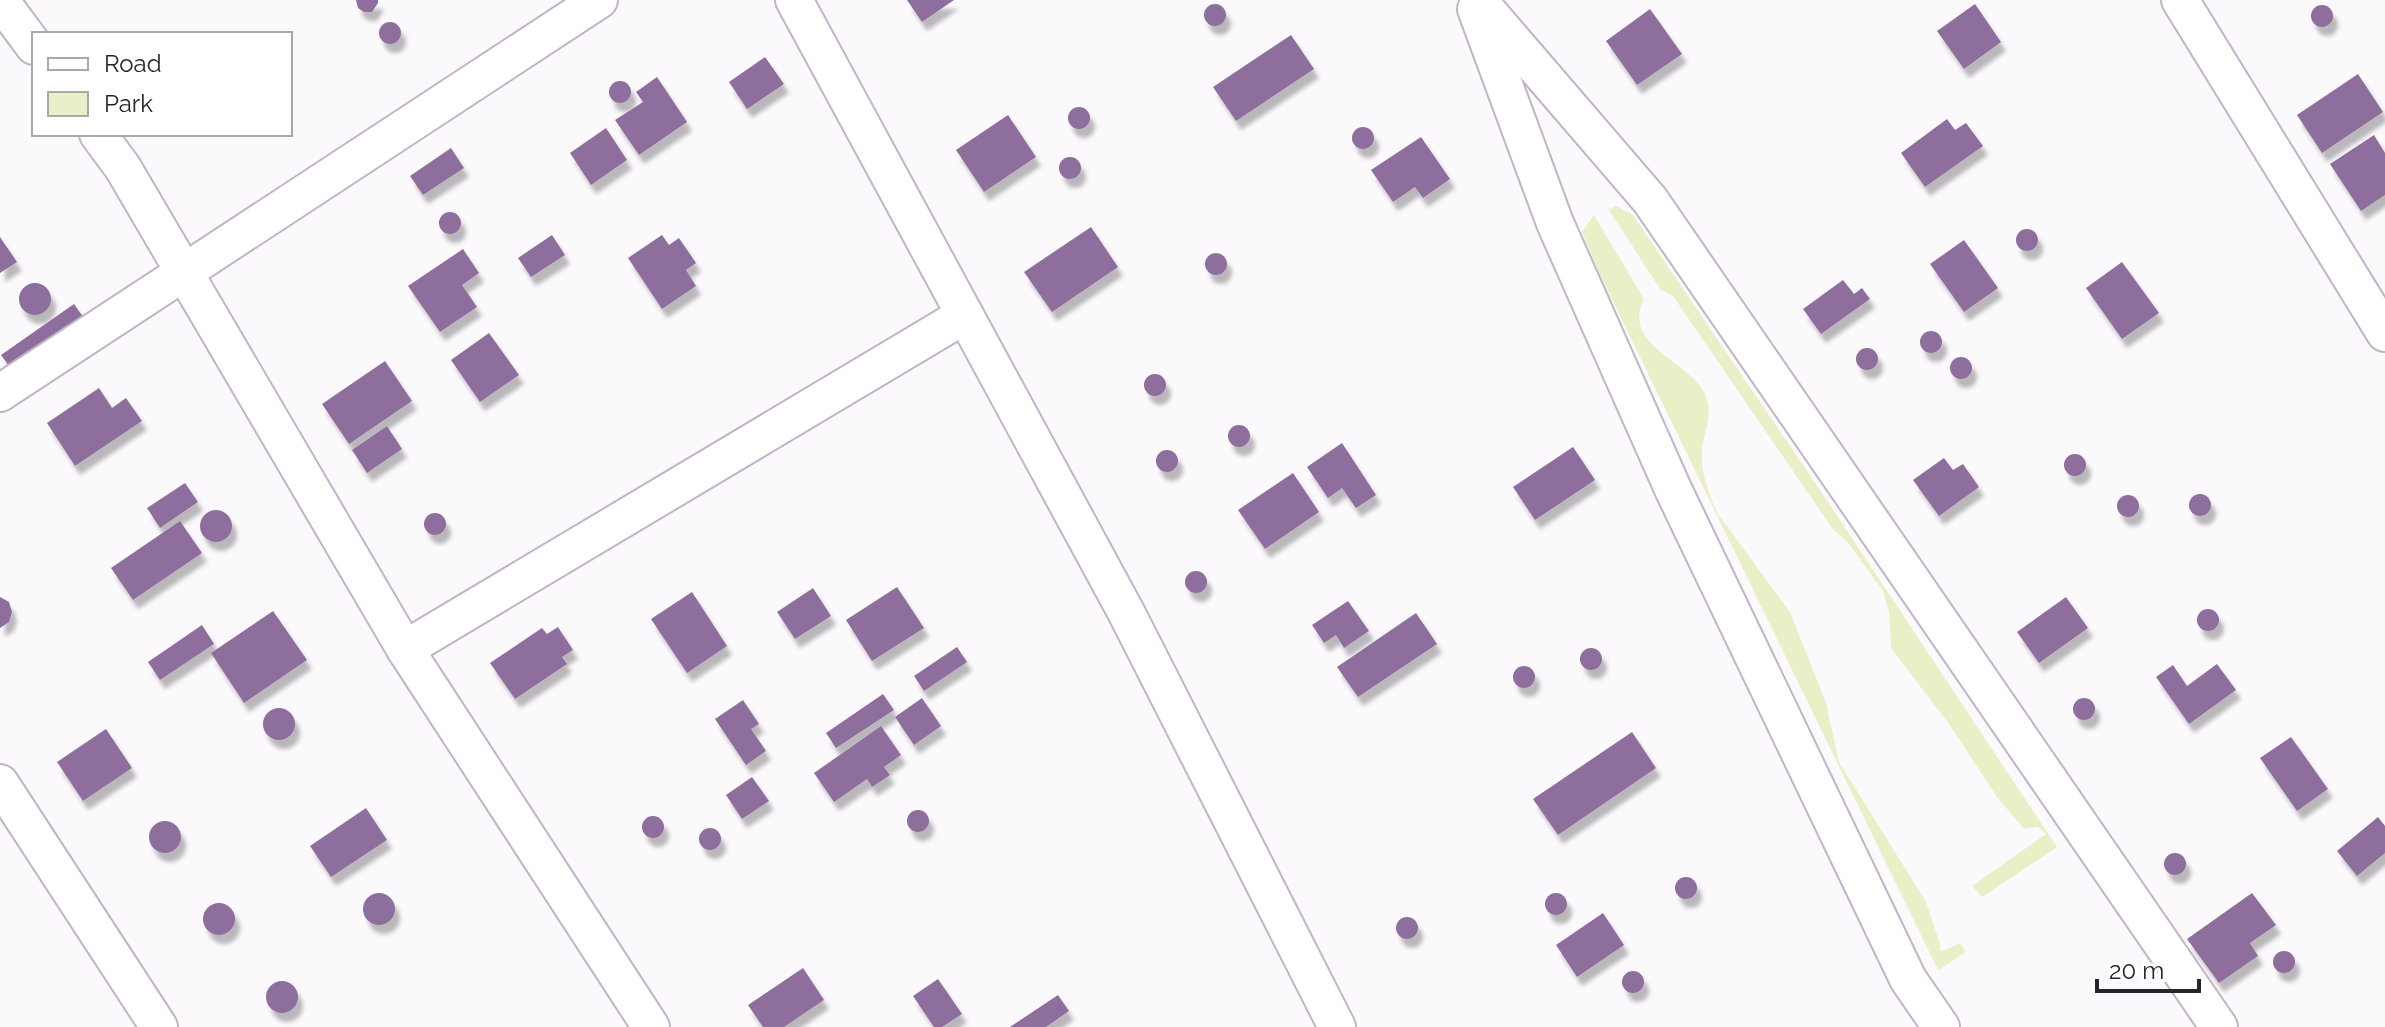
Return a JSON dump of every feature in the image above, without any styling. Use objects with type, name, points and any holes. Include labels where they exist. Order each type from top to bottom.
[{"type":"street","points":[[0,0],[32,43]]},
{"type":"street","points":[[0,393],[599,0]]},
{"type":"street","points":[[794,0],[1126,612],[1337,1027]]},
{"type":"street","points":[[1476,0],[1555,223],[1673,489],[1908,979],[1941,1027]]},
{"type":"street","points":[[1476,0],[1650,200],[2219,1027]]},
{"type":"street","points":[[2180,0],[2385,333]]},
{"type":"street","points":[[99,136],[123,168],[186,273],[405,649],[651,1027]]},
{"type":"street","points":[[405,649],[965,315]]},
{"type":"street","points":[[0,783],[159,1027]]},
{"type":"green space","points":[[1616,206],[1633,215],[2057,847],[1982,897],[1972,886],[2046,834],[2038,827],[2024,829],[1997,797],[1949,724],[1891,648],[1889,612],[1883,591],[1848,543],[1832,528],[1673,296],[1660,289],[1609,210]]},
{"type":"green space","points":[[1594,215],[1644,299],[1639,315],[1641,328],[1660,351],[1697,382],[1705,394],[1709,415],[1702,457],[1708,491],[1718,514],[1790,612],[1826,703],[1839,762],[1926,902],[1940,952],[1960,943],[1966,952],[1938,970],[1601,277],[1582,232]]},
{"type":"building","points":[[356,0],[378,0],[378,3],[372,12],[364,12],[358,8]]},
{"type":"building","points":[[907,0],[954,0],[922,22]]},
{"type":"building","points":[[1215,4],[1223,7],[1226,15],[1223,23],[1215,26],[1207,23],[1204,15],[1207,7]]},
{"type":"building","points":[[1975,4],[2001,42],[1964,69],[1937,31]]},
{"type":"building","points":[[2322,5],[2330,8],[2333,16],[2330,24],[2322,27],[2314,24],[2311,16],[2314,8]]},
{"type":"building","points":[[1650,9],[1682,54],[1637,85],[1606,41]]},
{"type":"building","points":[[390,22],[398,25],[401,33],[398,41],[390,44],[382,41],[379,33],[382,25]]},
{"type":"building","points":[[1291,35],[1314,69],[1236,121],[1213,87]]},
{"type":"building","points":[[765,57],[784,84],[747,109],[729,82]]},
{"type":"building","points":[[2358,74],[2383,112],[2322,153],[2297,115]]},
{"type":"building","points":[[657,77],[687,122],[639,155],[615,120],[643,102],[636,92]]},
{"type":"building","points":[[620,81],[628,84],[631,92],[628,100],[620,103],[612,100],[609,92],[612,84]]},
{"type":"building","points":[[1079,107],[1087,110],[1090,118],[1087,126],[1079,129],[1071,126],[1068,118],[1071,110]]},
{"type":"building","points":[[1008,115],[1036,157],[984,192],[956,150]]},
{"type":"building","points":[[1947,119],[1955,130],[1966,123],[1983,146],[1925,187],[1901,153]]},
{"type":"building","points":[[1363,127],[1371,130],[1374,138],[1371,146],[1363,149],[1355,146],[1352,138],[1355,130]]},
{"type":"building","points":[[606,128],[627,160],[591,185],[570,153]]},
{"type":"building","points":[[2374,135],[2385,153],[2385,195],[2361,211],[2330,164]]},
{"type":"building","points":[[1421,137],[1450,179],[1423,198],[1415,187],[1393,202],[1371,170]]},
{"type":"building","points":[[451,148],[464,168],[423,195],[410,176]]},
{"type":"building","points":[[1070,157],[1078,160],[1081,168],[1078,176],[1070,179],[1062,176],[1059,168],[1062,160]]},
{"type":"building","points":[[450,212],[458,215],[461,223],[458,231],[450,234],[442,231],[439,223],[442,215]]},
{"type":"building","points":[[1091,227],[1118,267],[1052,312],[1024,272]]},
{"type":"building","points":[[2027,229],[2035,232],[2038,240],[2035,248],[2027,251],[2019,248],[2016,240],[2019,232]]},
{"type":"building","points":[[552,235],[565,255],[531,277],[518,258]]},
{"type":"building","points":[[662,235],[669,245],[679,238],[696,263],[686,270],[696,286],[662,309],[628,258]]},
{"type":"building","points":[[0,237],[17,262],[0,273]]},
{"type":"building","points":[[1964,240],[1998,288],[1964,312],[1930,264]]},
{"type":"building","points":[[463,249],[479,273],[462,285],[477,307],[440,332],[408,286]]},
{"type":"building","points":[[1216,253],[1224,256],[1227,264],[1224,272],[1216,275],[1208,272],[1205,264],[1208,256]]},
{"type":"building","points":[[2122,262],[2159,313],[2122,339],[2086,288]]},
{"type":"building","points":[[1843,280],[1854,294],[1862,288],[1870,299],[1821,334],[1803,309]]},
{"type":"building","points":[[35,283],[46,288],[51,299],[46,310],[35,315],[24,310],[19,299],[24,288]]},
{"type":"building","points":[[74,304],[84,318],[11,369],[1,355]]},
{"type":"building","points":[[1931,331],[1939,334],[1942,342],[1939,350],[1931,353],[1923,350],[1920,342],[1923,334]]},
{"type":"building","points":[[489,333],[519,375],[480,402],[451,360]]},
{"type":"building","points":[[1867,348],[1875,351],[1878,359],[1875,367],[1867,370],[1859,367],[1856,359],[1859,351]]},
{"type":"building","points":[[1961,357],[1969,360],[1972,368],[1969,376],[1961,379],[1953,376],[1950,368],[1953,360]]},
{"type":"building","points":[[385,361],[412,401],[349,444],[322,404]]},
{"type":"building","points":[[1155,374],[1163,377],[1166,385],[1163,393],[1155,396],[1147,393],[1144,385],[1147,377]]},
{"type":"building","points":[[99,388],[112,408],[126,398],[142,421],[75,466],[47,423]]},
{"type":"building","points":[[1239,425],[1247,428],[1250,436],[1247,444],[1239,447],[1231,444],[1228,436],[1231,428]]},
{"type":"building","points":[[387,426],[402,449],[367,473],[352,450]]},
{"type":"building","points":[[1342,443],[1376,495],[1356,508],[1342,488],[1328,498],[1307,467]]},
{"type":"building","points":[[1573,447],[1595,480],[1535,520],[1513,487]]},
{"type":"building","points":[[1167,450],[1175,453],[1178,461],[1175,469],[1167,472],[1159,469],[1156,461],[1159,453]]},
{"type":"building","points":[[2075,454],[2083,457],[2086,465],[2083,473],[2075,476],[2067,473],[2064,465],[2067,457]]},
{"type":"building","points":[[1944,458],[1953,470],[1963,464],[1979,487],[1939,516],[1913,480]]},
{"type":"building","points":[[1293,473],[1319,512],[1265,549],[1238,510]]},
{"type":"building","points":[[185,483],[198,502],[160,528],[147,508]]},
{"type":"building","points":[[2200,494],[2208,497],[2211,505],[2208,513],[2200,516],[2192,513],[2189,505],[2192,497]]},
{"type":"building","points":[[2128,495],[2136,498],[2139,506],[2136,514],[2128,517],[2120,514],[2117,506],[2120,498]]},
{"type":"building","points":[[216,510],[228,514],[232,526],[228,538],[216,542],[204,538],[200,526],[204,514]]},
{"type":"building","points":[[435,513],[443,516],[446,524],[443,532],[435,535],[427,532],[424,524],[427,516]]},
{"type":"building","points":[[180,521],[202,553],[133,600],[111,568]]},
{"type":"building","points":[[1196,571],[1204,574],[1207,582],[1204,590],[1196,593],[1188,590],[1185,582],[1188,574]]},
{"type":"building","points":[[897,587],[924,628],[872,661],[846,620]]},
{"type":"building","points":[[813,588],[831,616],[795,639],[777,612]]},
{"type":"building","points":[[692,592],[727,646],[687,673],[651,619]]},
{"type":"building","points":[[0,597],[9,602],[12,612],[9,622],[0,628]]},
{"type":"building","points":[[2066,597],[2088,628],[2039,663],[2017,632]]},
{"type":"building","points":[[1348,601],[1369,631],[1344,648],[1336,635],[1324,643],[1312,625]]},
{"type":"building","points":[[2208,609],[2216,612],[2219,620],[2216,628],[2208,631],[2200,628],[2197,620],[2200,612]]},
{"type":"building","points":[[273,611],[307,660],[244,703],[211,653]]},
{"type":"building","points":[[1416,613],[1437,644],[1358,697],[1337,667]]},
{"type":"building","points":[[202,625],[214,644],[160,680],[148,662]]},
{"type":"building","points":[[558,627],[573,650],[562,657],[567,664],[515,699],[490,663],[542,628],[547,634]]},
{"type":"building","points":[[957,647],[967,662],[924,691],[914,676]]},
{"type":"building","points":[[1591,648],[1599,651],[1602,659],[1599,667],[1591,670],[1583,667],[1580,659],[1583,651]]},
{"type":"building","points":[[2217,664],[2236,690],[2189,724],[2156,677],[2173,665],[2187,686]]},
{"type":"building","points":[[1524,666],[1532,669],[1535,677],[1532,685],[1524,688],[1516,685],[1513,677],[1516,669]]},
{"type":"building","points":[[883,694],[894,710],[836,748],[826,733]]},
{"type":"building","points":[[922,698],[941,726],[914,745],[895,717]]},
{"type":"building","points":[[2084,698],[2092,701],[2095,709],[2092,717],[2084,720],[2076,717],[2073,709],[2076,701]]},
{"type":"building","points":[[743,700],[759,724],[751,729],[766,751],[746,765],[715,719]]},
{"type":"building","points":[[279,708],[290,713],[295,724],[290,735],[279,740],[268,735],[263,724],[268,713]]},
{"type":"building","points":[[881,726],[901,755],[884,767],[890,775],[872,787],[867,779],[834,802],[814,773]]},
{"type":"building","points":[[106,729],[132,768],[83,801],[57,762]]},
{"type":"building","points":[[1632,732],[1656,768],[1558,835],[1533,799]]},
{"type":"building","points":[[2291,737],[2328,789],[2297,811],[2260,758]]},
{"type":"building","points":[[752,777],[769,801],[742,819],[726,795]]},
{"type":"building","points":[[366,808],[387,840],[331,877],[310,846]]},
{"type":"building","points":[[918,810],[926,813],[929,821],[926,829],[918,832],[910,829],[907,821],[910,813]]},
{"type":"building","points":[[653,816],[661,819],[664,827],[661,835],[653,838],[645,835],[642,827],[645,819]]},
{"type":"building","points":[[2378,817],[2385,826],[2385,853],[2357,876],[2337,851]]},
{"type":"building","points":[[165,821],[176,826],[181,837],[176,848],[165,853],[154,848],[149,837],[154,826]]},
{"type":"building","points":[[710,828],[718,831],[721,839],[718,847],[710,850],[702,847],[699,839],[702,831]]},
{"type":"building","points":[[2175,853],[2183,856],[2186,864],[2183,872],[2175,875],[2167,872],[2164,864],[2167,856]]},
{"type":"building","points":[[1686,877],[1694,880],[1697,888],[1694,896],[1686,899],[1678,896],[1675,888],[1678,880]]},
{"type":"building","points":[[379,893],[390,898],[395,909],[390,920],[379,925],[368,920],[363,909],[368,898]]},
{"type":"building","points":[[1556,893],[1564,896],[1567,904],[1564,912],[1556,915],[1548,912],[1545,904],[1548,896]]},
{"type":"building","points":[[2252,893],[2276,925],[2250,943],[2258,956],[2219,983],[2187,939]]},
{"type":"building","points":[[219,903],[230,908],[235,919],[230,930],[219,935],[208,930],[203,919],[208,908]]},
{"type":"building","points":[[1603,913],[1624,945],[1577,977],[1556,945]]},
{"type":"building","points":[[1407,917],[1415,920],[1418,928],[1415,936],[1407,939],[1399,936],[1396,928],[1399,920]]},
{"type":"building","points":[[2284,951],[2292,954],[2295,962],[2292,970],[2284,973],[2276,970],[2273,962],[2276,954]]},
{"type":"building","points":[[803,968],[824,1000],[784,1027],[763,1027],[748,1005]]},
{"type":"building","points":[[1633,971],[1641,974],[1644,982],[1641,990],[1633,993],[1625,990],[1622,982],[1625,974]]},
{"type":"building","points":[[938,979],[962,1014],[942,1027],[934,1027],[913,996]]},
{"type":"building","points":[[282,981],[294,985],[298,997],[294,1009],[282,1013],[270,1009],[266,997],[270,985]]},
{"type":"building","points":[[1058,995],[1069,1011],[1046,1027],[1010,1027]]}]
